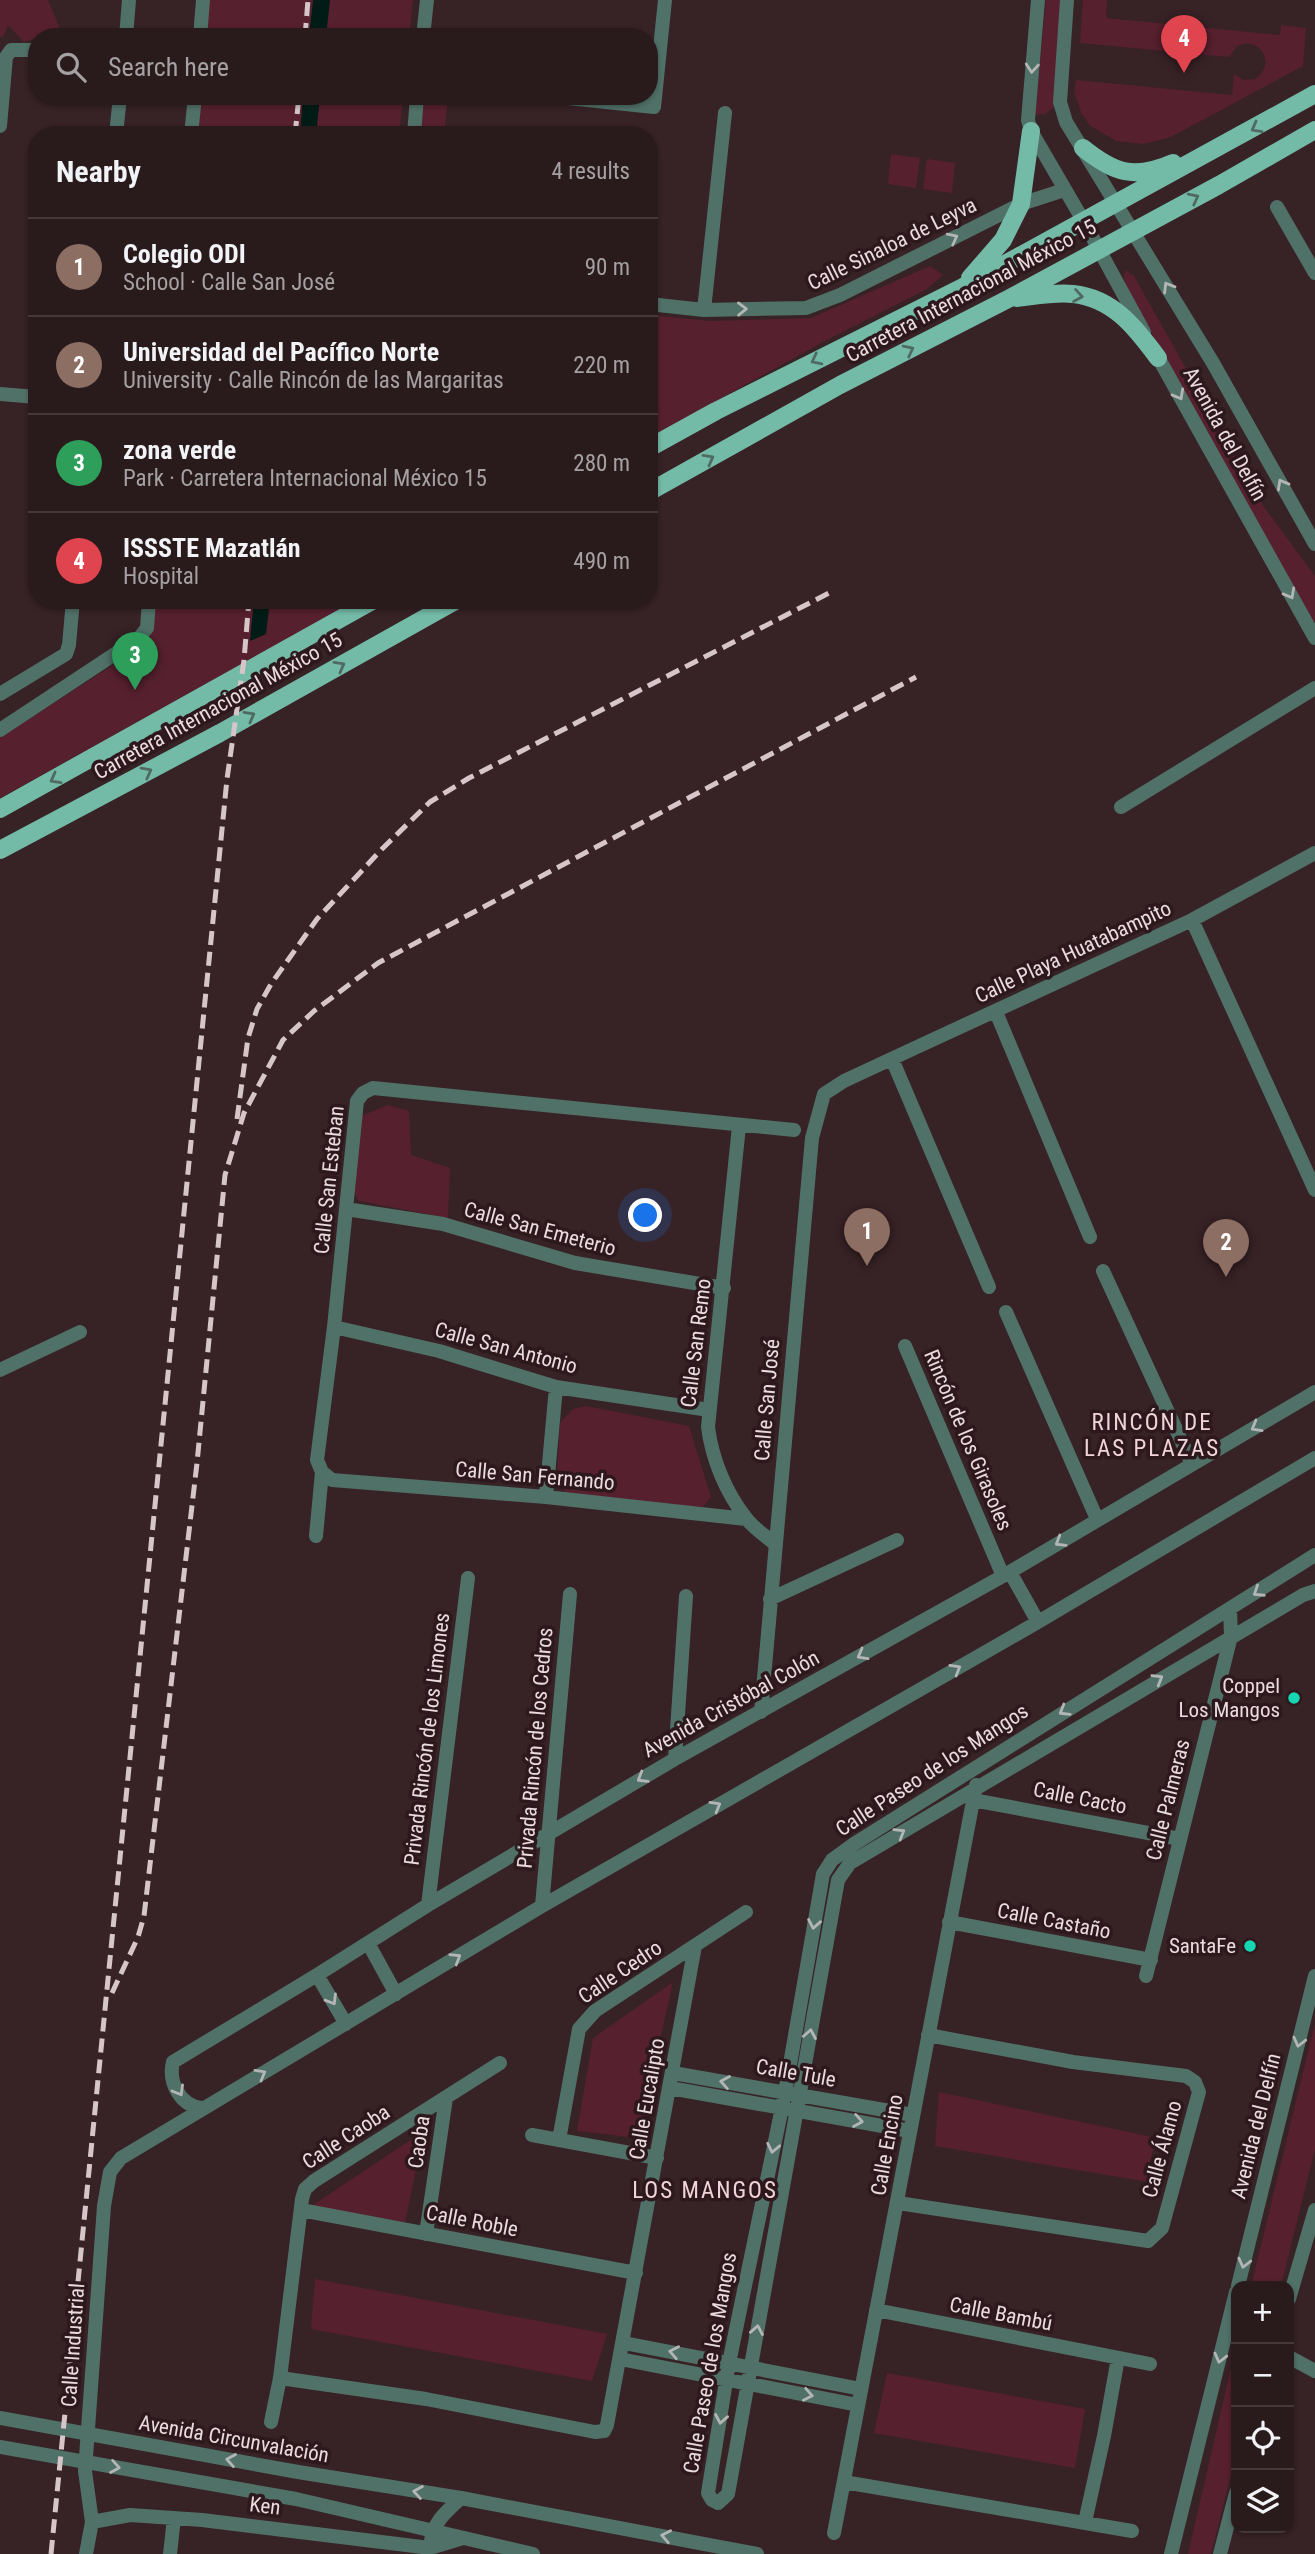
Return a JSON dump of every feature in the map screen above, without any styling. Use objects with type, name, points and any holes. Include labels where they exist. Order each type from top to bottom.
[{"type":"main road","name":"Carretera Internacional México 15","points":[[658,443],[963,287],[1315,94]]},
{"type":"main road","name":"Carretera Internacional México 15","points":[[658,487],[840,385],[1010,298],[1315,130]]},
{"type":"main road","points":[[963,287],[1003,240],[1021,204],[1031,131]]},
{"type":"main road","points":[[1083,148],[1104,164],[1135,174],[1152,171],[1180,160],[1203,157]]},
{"type":"main road","points":[[1010,298],[1071,294],[1097,299],[1121,313],[1158,358]]},
{"type":"main road","name":"Carretera Internacional México 15","points":[[0,809],[358,609]]},
{"type":"main road","name":"Carretera Internacional México 15","points":[[0,850],[220,733],[441,609]]},
{"type":"street","points":[[127,28],[129,0]]},
{"type":"street","points":[[201,28],[203,0]]},
{"type":"street","points":[[424,28],[427,0]]},
{"type":"street","points":[[658,71],[666,0]]},
{"type":"street","points":[[1038,0],[1028,120],[1031,131],[1099,250]]},
{"type":"street","points":[[1067,0],[1060,102],[1066,122],[1134,230]]},
{"type":"street","points":[[0,124],[6,57],[11,50],[28,50]]},
{"type":"street","points":[[117,126],[119,105]]},
{"type":"street","points":[[192,126],[193,105]]},
{"type":"street","points":[[415,126],[416,105]]},
{"type":"street","points":[[635,105],[654,105]]},
{"type":"street","points":[[704,310],[725,113]]},
{"type":"street","name":"Calle Sinaloa de Leyva","points":[[658,305],[704,310],[806,308],[822,303],[1021,204],[1064,190]]},
{"type":"street","points":[[1277,207],[1315,273]]},
{"type":"street","name":"Avenida del Delfín","points":[[1134,230],[1315,544]]},
{"type":"street","name":"Avenida del Delfín","points":[[1099,250],[1315,638]]},
{"type":"street","points":[[0,394],[28,396]]},
{"type":"street","points":[[0,694],[66,654],[73,609]]},
{"type":"street","points":[[0,730],[139,638],[147,628],[148,609]]},
{"type":"street","points":[[1121,807],[1315,688]]},
{"type":"street","name":"Calle Playa Huatabampito","points":[[824,1094],[844,1081],[1192,920],[1315,853]]},
{"type":"street","points":[[1192,920],[1315,1190]]},
{"type":"street","points":[[996,1012],[1090,1237]]},
{"type":"street","points":[[892,1059],[989,1287]]},
{"type":"street","name":"Calle San Esteban","points":[[316,1536],[322,1472],[317,1460],[334,1327],[357,1101],[363,1093],[373,1088],[794,1130]]},
{"type":"street","name":"Calle San José","points":[[761,1712],[812,1138],[824,1094]]},
{"type":"street","name":"Calle San Remo","points":[[739,1126],[724,1289],[709,1410],[710,1439],[724,1482],[746,1519],[775,1544]]},
{"type":"street","name":"Calle San Emeterio","points":[[346,1209],[443,1224],[575,1263],[724,1289]]},
{"type":"street","points":[[1103,1270],[1192,1464]]},
{"type":"street","points":[[1006,1312],[1097,1519]]},
{"type":"street","name":"Calle San Antonio","points":[[334,1327],[439,1351],[556,1387],[709,1410]]},
{"type":"street","points":[[0,1370],[80,1332]]},
{"type":"street","name":"Rincón de los Girasoles","points":[[905,1346],[992,1550],[1038,1622]]},
{"type":"street","points":[[546,1497],[556,1387]]},
{"type":"street","name":"Avenida Cristóbal Colón","points":[[202,2108],[183,2101],[170,2073],[173,2062],[428,1905],[675,1759],[1007,1574],[1315,1392]]},
{"type":"street","points":[[202,2108],[542,1906],[1038,1622],[1315,1458]]},
{"type":"street","name":"Calle San Fernando","points":[[322,1472],[332,1480],[546,1497],[746,1519]]},
{"type":"street","points":[[770,1599],[897,1540]]},
{"type":"street","name":"Calle Paseo de los Mangos","points":[[1315,1555],[854,1844],[832,1860],[823,1874],[792,2094],[797,2110],[728,2494],[718,2503],[712,2500],[708,2493],[729,2363],[781,2108],[792,2094],[838,1880],[843,1870],[850,1863],[974,1793],[1231,1636],[1303,1595],[1315,1591]]},
{"type":"street","name":"Privada Rincón de los Limones","points":[[428,1905],[468,1578]]},
{"type":"street","name":"Privada Rincón de los Cedros","points":[[542,1906],[570,1594]]},
{"type":"street","points":[[675,1759],[686,1596]]},
{"type":"street","name":"Calle Palmeras","points":[[1146,1976],[1231,1636],[1230,1610]]},
{"type":"street","name":"Calle Encino","points":[[834,2533],[898,2203],[978,1764]]},
{"type":"street","name":"Calle Cacto","points":[[974,1793],[1180,1839]]},
{"type":"street","name":"Calle Cedro","points":[[559,2140],[579,2029],[585,2021],[595,2011],[746,1912]]},
{"type":"street","name":"Calle Castaño","points":[[949,1922],[1151,1960]]},
{"type":"street","points":[[368,1943],[396,1994]]},
{"type":"street","name":"Calle Eucalipto","points":[[280,2378],[426,2399],[595,2432],[604,2431],[624,2343],[695,1946]]},
{"type":"street","points":[[317,1975],[346,2024]]},
{"type":"street","name":"Avenida del Delfín","points":[[1239,2281],[1315,1976]]},
{"type":"street","name":"Calle Álamo","points":[[898,2203],[1148,2241],[1163,2228],[1199,2092],[1195,2082],[1186,2076],[1073,2062],[928,2035]]},
{"type":"street","name":"Calle Caoba","points":[[271,2421],[280,2378],[305,2189],[500,2063]]},
{"type":"street","name":"Calle Tule","points":[[671,2080],[792,2094],[913,2115]]},
{"type":"street","name":"Calle Tule","points":[[671,2080],[781,2108],[910,2131]]},
{"type":"street","name":"Caoba","points":[[426,2234],[446,2098]]},
{"type":"street","name":"Calle Industrial","points":[[92,2522],[85,2470],[104,2206],[110,2172],[121,2158],[202,2108]]},
{"type":"street","points":[[532,2135],[657,2158]]},
{"type":"street","name":"Calle Roble","points":[[301,2210],[636,2273]]},
{"type":"street","points":[[1294,2285],[1313,2227],[1315,2210]]},
{"type":"street","name":"Calle Bambú","points":[[876,2310],[1150,2364]]},
{"type":"street","points":[[1171,2554],[1231,2312]]},
{"type":"street","points":[[624,2343],[861,2389]]},
{"type":"street","points":[[1085,2522],[1118,2358]]},
{"type":"street","points":[[620,2359],[858,2405]]},
{"type":"street","points":[[1294,2360],[1315,2371]]},
{"type":"street","name":"Avenida Circunvalación","points":[[0,2418],[298,2472],[461,2498],[757,2554]]},
{"type":"street","points":[[0,2447],[352,2510],[463,2538],[501,2551],[533,2554]]},
{"type":"street","points":[[844,2482],[1132,2531]]},
{"type":"street","points":[[430,2551],[432,2531],[443,2514],[461,2498]]},
{"type":"street","points":[[1220,2554],[1231,2512]]},
{"type":"street","name":"Ken","points":[[92,2522],[130,2515],[174,2518],[430,2551],[463,2538]]},
{"type":"street","points":[[170,2554],[174,2518]]},
{"type":"street","points":[[86,2554],[92,2522]]},
{"type":"shaded area","points":[[0,0],[48,0],[58,28],[28,28],[28,41],[24,42],[8,25],[3,37],[0,37]]},
{"type":"shaded area","points":[[207,0],[413,0],[410,28],[205,28]]},
{"type":"shaded area","points":[[313,0],[330,0],[327,28],[310,28]]},
{"type":"shaded area","points":[[1046,0],[1066,0],[1056,106],[1045,114],[1035,115]]},
{"type":"shaded area","points":[[1083,0],[1107,0],[1106,18],[1280,35],[1281,25],[1306,28],[1303,66],[1171,137],[1144,144],[1116,141],[1089,125],[1074,92],[1076,80],[1232,95],[1234,74],[1244,80],[1255,79],[1262,73],[1265,60],[1259,48],[1246,44],[1237,46],[1229,57],[1080,43]]},
{"type":"shaded area","points":[[198,105],[402,105],[400,126],[196,126]]},
{"type":"shaded area","points":[[302,105],[319,105],[317,126],[301,126]]},
{"type":"shaded area","points":[[420,105],[447,105],[445,126],[419,126]]},
{"type":"shaded area","points":[[891,154],[920,158],[916,188],[888,184]]},
{"type":"shaded area","points":[[927,159],[955,163],[952,193],[923,189]]},
{"type":"shaded area","points":[[930,266],[943,275],[927,289],[823,342],[658,433],[658,316],[710,321],[811,318]]},
{"type":"shaded area","points":[[1125,270],[1134,276],[1264,507],[1315,576],[1315,626],[1127,289]]},
{"type":"shaded area","points":[[153,609],[341,609],[0,798],[0,738],[150,641]]},
{"type":"shaded area","points":[[253,609],[269,609],[266,634],[250,641]]},
{"type":"shaded area","points":[[388,1105],[409,1111],[411,1155],[450,1168],[448,1218],[359,1201],[353,1189],[361,1116]]},
{"type":"shaded area","points":[[586,1406],[689,1426],[711,1497],[703,1507],[568,1500],[557,1474],[560,1423],[573,1409]]},
{"type":"shaded area","points":[[673,1982],[638,2138],[577,2131],[593,2038]]},
{"type":"shaded area","points":[[1315,2023],[1315,2149],[1282,2281],[1252,2281]]},
{"type":"shaded area","points":[[939,2092],[1157,2138],[1150,2161],[1149,2182],[935,2146]]},
{"type":"shaded area","points":[[424,2131],[405,2223],[307,2209]]},
{"type":"shaded area","points":[[315,2279],[607,2334],[592,2381],[311,2329]]},
{"type":"shaded area","points":[[1231,2368],[1231,2475],[1211,2554],[1188,2554]]},
{"type":"shaded area","points":[[887,2373],[1085,2409],[1075,2468],[874,2433]]},
{"type":"railway","points":[[306,28],[308,0]]},
{"type":"railway","points":[[296,126],[298,105]]},
{"type":"railway","points":[[237,1119],[248,1038],[257,1009],[271,984],[317,919],[430,802],[469,778],[831,592]]},
{"type":"railway","points":[[51,2554],[227,779],[244,660],[248,609]]},
{"type":"railway","points":[[112,1993],[138,1937],[144,1916],[197,1463],[225,1175],[244,1113],[283,1040],[314,1011],[378,963],[916,677]]},
{"type":"place","name":"ISSSTE Mazatlán","points":[[1184,73]]},
{"type":"place","name":"zona verde","points":[[135,690]]},
{"type":"place","name":"Colegio ODI","points":[[867,1266]]},
{"type":"place","name":"Universidad del Pacífico Norte","points":[[1226,1277]]},
{"type":"place","name":"Coppel Los Mangos","points":[[1294,1698]]},
{"type":"place","name":"SantaFe","points":[[1250,1946]]},
{"type":"district","name":"RINCÓN DE LAS PLAZAS","points":[[1152,1435]]},
{"type":"district","name":"LOS MANGOS","points":[[705,2190]]}]
